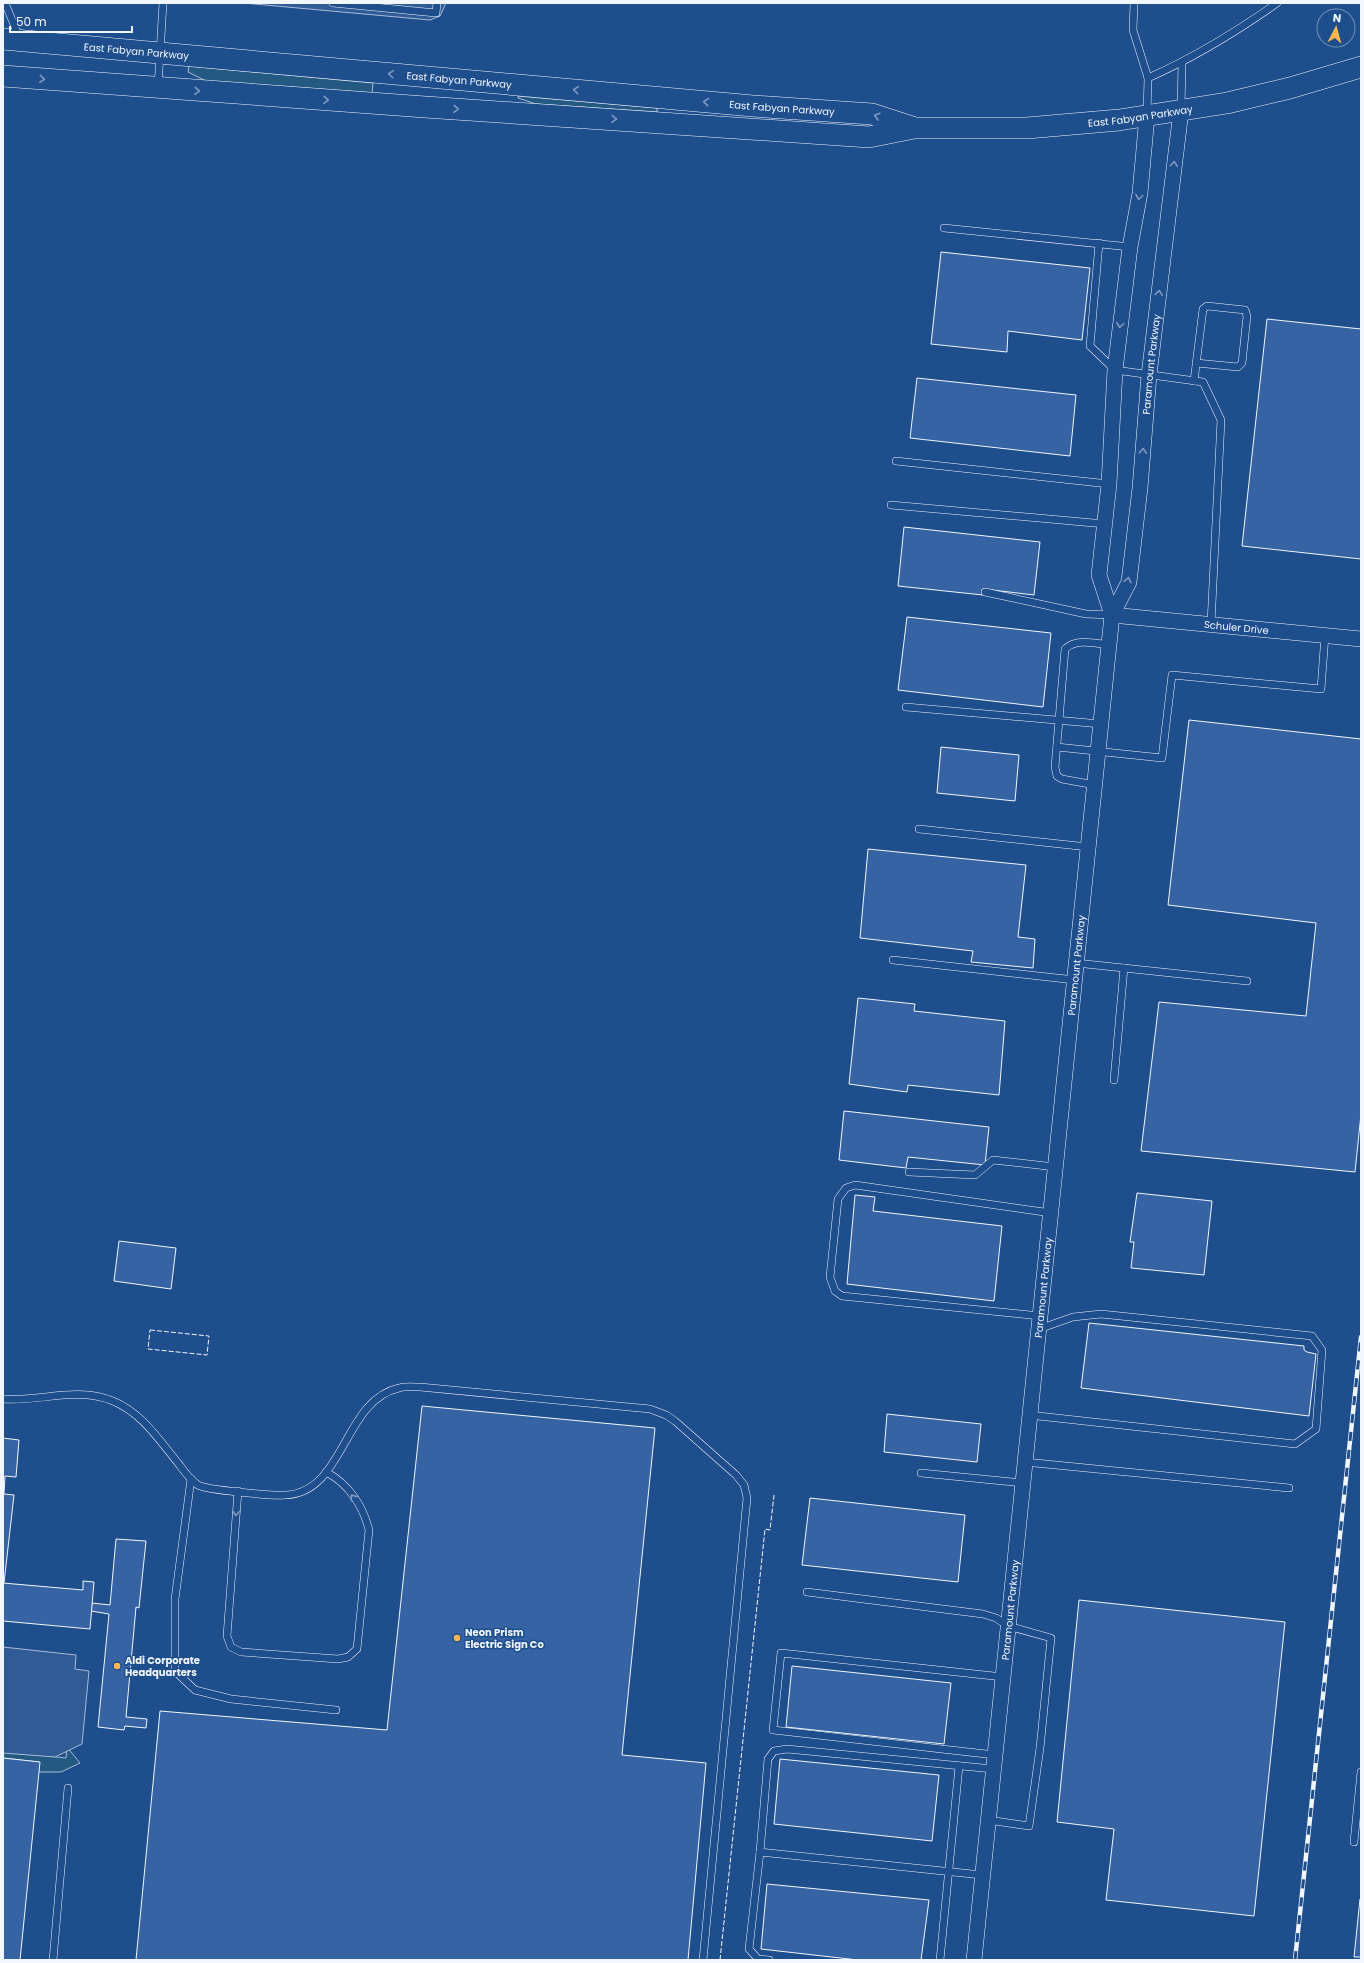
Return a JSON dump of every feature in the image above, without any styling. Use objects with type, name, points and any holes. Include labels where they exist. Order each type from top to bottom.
[{"type":"main road","name":"East Fabyan Parkway","points":[[12,40],[753,106],[872,114],[914,128]]},
{"type":"main road","name":"East Fabyan Parkway","points":[[3,76],[158,89],[869,137],[914,128],[1027,128],[1147,116],[1181,111],[1276,91],[1361,67]]},
{"type":"street","name":"Paramount Parkway","points":[[974,1960],[1112,615],[1129,582],[1140,488],[1149,375],[1181,111]]},
{"type":"street","name":"Paramount Parkway","points":[[1112,615],[1099,575],[1105,524],[1115,370],[1130,247],[1140,193],[1147,116]]},
{"type":"street","name":"Schuler Drive","points":[[1112,615],[1361,638]]},
{"type":"lane","points":[[5,3],[12,40]]},
{"type":"lane","points":[[158,89],[163,3]]},
{"type":"lane","points":[[333,3],[436,13],[437,3]]},
{"type":"lane","points":[[1134,3],[1133,30],[1148,78],[1147,116]]},
{"type":"lane","points":[[1148,78],[1182,63],[1253,20],[1277,3]]},
{"type":"lane","points":[[1181,111],[1182,63]]},
{"type":"lane","points":[[944,228],[1130,247]]},
{"type":"lane","points":[[1099,243],[1090,346],[1115,370],[1203,382],[1221,420],[1211,624]]},
{"type":"lane","points":[[1194,380],[1196,363],[1203,309],[1207,306],[1245,310],[1247,316],[1242,363],[1238,367],[1196,363]]},
{"type":"lane","points":[[896,461],[1108,484]]},
{"type":"lane","points":[[891,505],[1105,524]]},
{"type":"lane","points":[[985,592],[1080,613],[1112,615]]},
{"type":"lane","points":[[1057,747],[1162,758],[1172,674],[1321,689],[1324,635]]},
{"type":"lane","points":[[1095,785],[1062,779],[1057,776],[1055,767],[1065,649],[1070,644],[1078,642],[1109,645]]},
{"type":"lane","points":[[906,707],[1101,724]]},
{"type":"lane","points":[[919,829],[1088,847]]},
{"type":"lane","points":[[893,960],[1075,980]]},
{"type":"lane","points":[[1076,963],[1247,981]]},
{"type":"lane","points":[[1114,1080],[1124,968]]},
{"type":"lane","points":[[908,1172],[975,1175],[993,1160],[1056,1167]]},
{"type":"lane","points":[[1029,1415],[1295,1444],[1316,1429],[1322,1350],[1312,1336],[1101,1314],[1039,1322],[842,1296],[835,1291],[831,1284],[830,1270],[838,1199],[846,1188],[855,1185],[1051,1213]]},
{"type":"lane","points":[[3,1399],[14,1400],[80,1393],[113,1401],[124,1406],[143,1420],[191,1479],[200,1487],[273,1495],[296,1493],[314,1484],[326,1472],[364,1412],[392,1390],[399,1388],[420,1387],[650,1409],[675,1421],[736,1475],[744,1486],[747,1498],[703,1960]]},
{"type":"lane","points":[[1025,1462],[1290,1488]]},
{"type":"lane","points":[[238,1491],[227,1636],[231,1647],[241,1652],[338,1659],[348,1657],[357,1650],[368,1530],[365,1515],[352,1494],[336,1477],[326,1472]]},
{"type":"lane","points":[[921,1473],[1022,1483]]},
{"type":"lane","points":[[191,1479],[175,1599],[175,1671],[195,1690],[231,1699],[336,1710]]},
{"type":"lane","points":[[807,1592],[983,1614],[996,1618],[1008,1626],[1050,1638],[1041,1732],[1029,1826],[988,1820]]},
{"type":"lane","points":[[994,1762],[774,1730],[781,1653],[1003,1677]]},
{"type":"lane","points":[[769,1960],[758,1959],[749,1949],[760,1852],[768,1759],[774,1751],[786,1749],[959,1766],[994,1762]]},
{"type":"lane","points":[[940,1960],[959,1766]]},
{"type":"lane","points":[[1354,1842],[1361,1772]]},
{"type":"lane","points":[[53,1960],[68,1788]]},
{"type":"lane","points":[[760,1852],[982,1875]]},
{"type":"shaded area","points":[[243,3],[446,3],[440,16],[430,20]]},
{"type":"shaded area","points":[[189,66],[373,83],[372,93],[206,81],[188,72]]},
{"type":"shaded area","points":[[518,96],[657,108],[657,112],[536,104],[518,98]]},
{"type":"shaded area","points":[[3,1647],[76,1655],[75,1669],[89,1671],[82,1744],[55,1757],[3,1753]]},
{"type":"shaded area","points":[[67,1747],[80,1763],[61,1772],[38,1772],[39,1762],[3,1758],[3,1751],[66,1758]]},
{"type":"building","points":[[941,252],[1090,268],[1082,340],[1008,331],[1007,352],[931,344]]},
{"type":"building","points":[[1267,319],[1361,329],[1361,559],[1242,546]]},
{"type":"building","points":[[917,378],[1076,395],[1070,456],[910,438]]},
{"type":"building","points":[[904,527],[1040,542],[1034,595],[984,589],[983,595],[898,586]]},
{"type":"building","points":[[907,617],[1051,633],[1043,707],[898,690]]},
{"type":"building","points":[[1189,720],[1361,739],[1361,1114],[1355,1172],[1141,1151],[1159,1002],[1306,1016],[1316,923],[1168,905]]},
{"type":"building","points":[[941,747],[1019,755],[1015,801],[937,793]]},
{"type":"building","points":[[868,849],[1026,865],[1018,937],[1035,939],[1033,968],[971,962],[973,951],[860,938]]},
{"type":"building","points":[[858,998],[915,1004],[914,1011],[1005,1021],[999,1095],[908,1085],[907,1092],[849,1084]]},
{"type":"building","points":[[844,1111],[989,1127],[985,1165],[908,1157],[906,1168],[839,1160]]},
{"type":"building","points":[[1137,1193],[1212,1201],[1204,1275],[1131,1268],[1134,1242],[1130,1242]]},
{"type":"building","points":[[855,1195],[875,1197],[873,1211],[1002,1226],[994,1301],[847,1284]]},
{"type":"building","points":[[119,1241],[176,1248],[171,1289],[114,1281]]},
{"type":"building","points":[[1089,1323],[1304,1346],[1304,1350],[1307,1352],[1316,1354],[1309,1416],[1081,1388]]},
{"type":"building","points":[[422,1406],[655,1428],[622,1755],[706,1763],[688,1960],[136,1960],[160,1711],[387,1730]]},
{"type":"building","points":[[887,1414],[981,1424],[977,1462],[884,1452]]},
{"type":"building","points":[[3,1438],[19,1440],[16,1477],[5,1476],[4,1494],[14,1495],[4,1583],[3,1583]]},
{"type":"building","points":[[810,1498],[965,1515],[958,1582],[802,1565]]},
{"type":"building","name":"Aldi Corporate Headquarters","points":[[116,1539],[146,1541],[139,1608],[136,1607],[126,1717],[147,1719],[146,1728],[125,1726],[124,1730],[98,1727],[109,1614],[91,1611],[92,1603],[110,1605]]},
{"type":"building","points":[[83,1581],[94,1582],[90,1629],[3,1621],[3,1583],[83,1590]]},
{"type":"building","points":[[1079,1600],[1285,1622],[1254,1916],[1106,1900],[1114,1829],[1057,1822]]},
{"type":"building","points":[[792,1666],[951,1683],[944,1744],[786,1727]]},
{"type":"building","points":[[3,1758],[40,1762],[20,1960],[3,1960]]},
{"type":"building","points":[[780,1759],[939,1775],[932,1841],[774,1824]]},
{"type":"building","points":[[767,1884],[929,1900],[921,1960],[858,1960],[761,1949]]},
{"type":"building","points":[[1360,1899],[1361,1957],[1354,1957]]},
{"type":"railway","points":[[1295,1960],[1361,1337]]},
{"type":"fence","points":[[150,1330],[209,1336],[207,1355],[148,1349],[150,1330]]},
{"type":"fence","points":[[720,1960],[765,1529],[770,1530],[774,1495]]},
{"type":"place","name":"Neon Prism Electric Sign Co","points":[[457,1638]]},
{"type":"place","name":"Aldi Corporate Headquarters","points":[[117,1666]]}]
